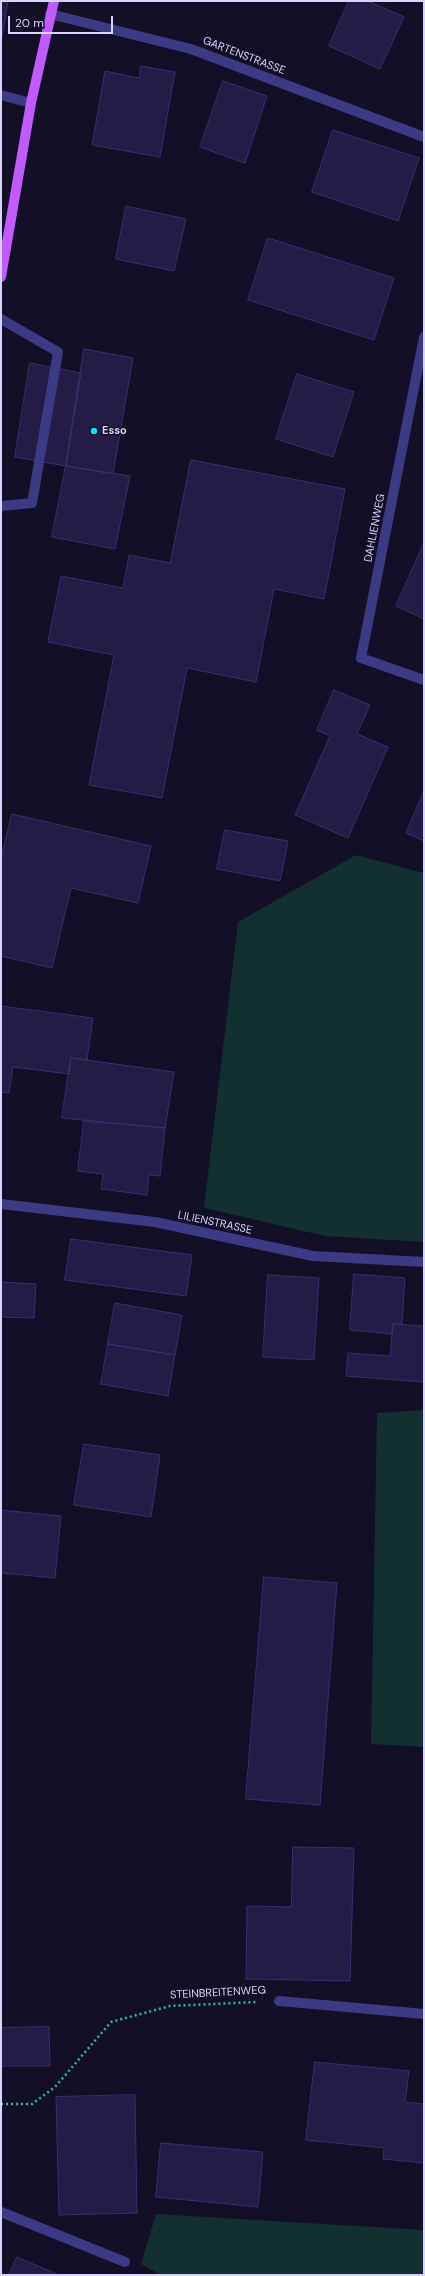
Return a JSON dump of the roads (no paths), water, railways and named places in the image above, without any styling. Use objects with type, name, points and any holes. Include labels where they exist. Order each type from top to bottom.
[{"type":"main road","points":[[1,277],[31,103],[54,1]]},
{"type":"street","name":"GARTENSTRASSE","points":[[50,14],[191,49],[424,137]]},
{"type":"street","points":[[1,95],[31,103]]},
{"type":"street","points":[[1,319],[58,352],[32,503],[1,506]]},
{"type":"street","name":"DAHLIENWEG","points":[[424,337],[361,658],[424,680]]},
{"type":"street","name":"LILIENSTRASSE","points":[[1,1204],[155,1222],[312,1256],[424,1262]]},
{"type":"street","name":"STEINBREITENWEG","points":[[279,2001],[424,2014]]},
{"type":"street","points":[[1,2212],[125,2262]]},
{"type":"place","name":"Esso","points":[[94,431]]}]
